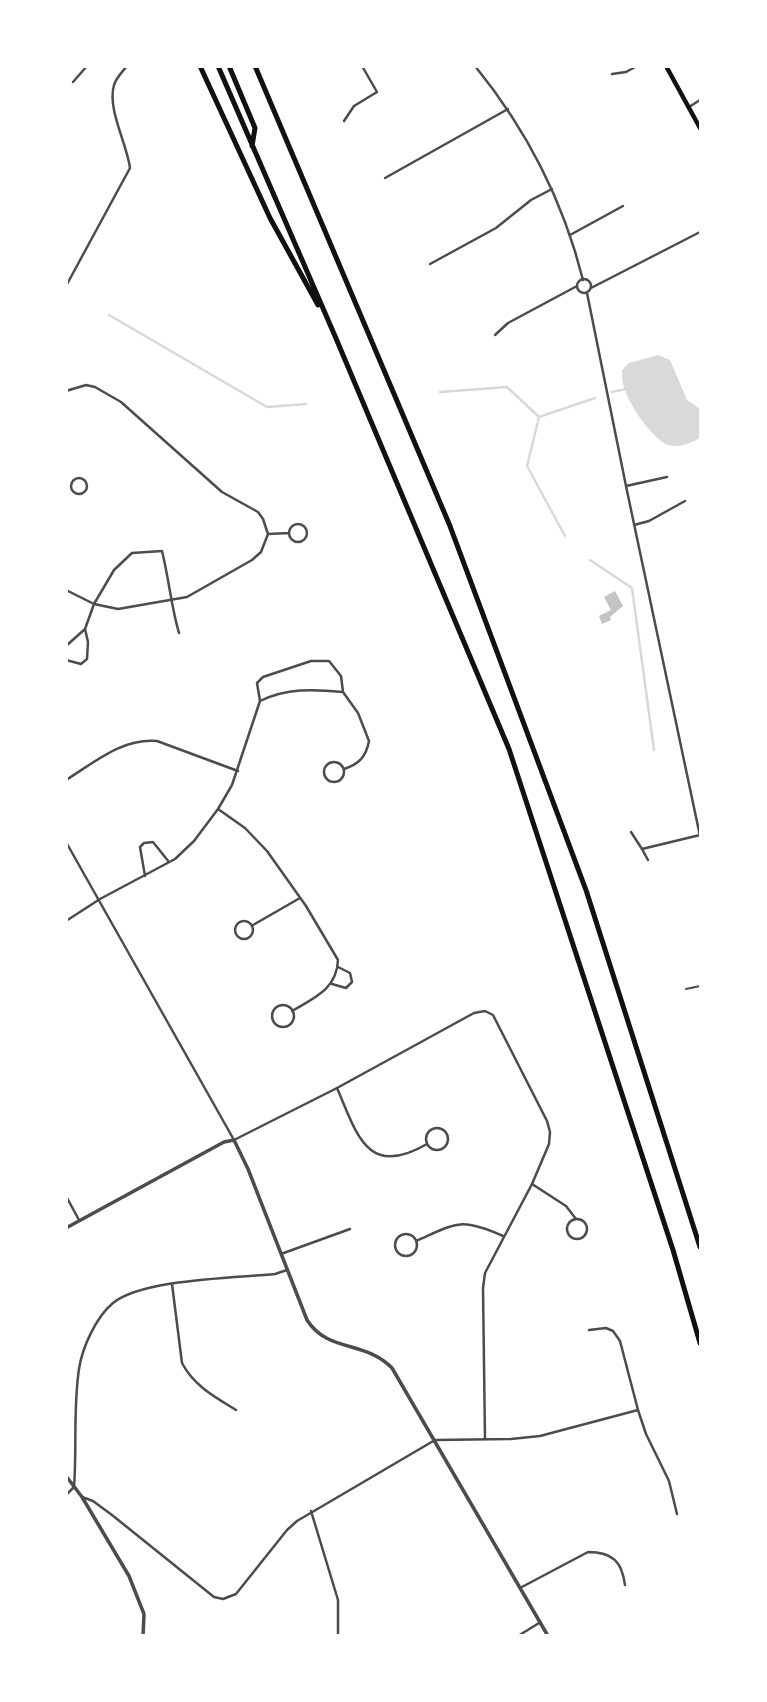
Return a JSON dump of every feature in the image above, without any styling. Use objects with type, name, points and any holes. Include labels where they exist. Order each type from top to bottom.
[{"type":"highway","points":[[201,66],[270,218],[335,336]]},
{"type":"highway","points":[[218,66],[509,748],[701,1343]]},
{"type":"highway","points":[[229,66],[255,128],[252,146]]},
{"type":"highway","points":[[255,66],[450,526],[479,601],[586,890],[701,1247]]},
{"type":"main road","points":[[666,66],[701,128]]},
{"type":"street","points":[[73,82],[87,66]]},
{"type":"street","points":[[66,286],[130,167],[113,94],[115,82],[127,66]]},
{"type":"street","points":[[344,121],[354,106],[377,92],[362,66]]},
{"type":"street","points":[[475,66],[527,138],[552,189],[570,235],[583,280],[591,288]]},
{"type":"street","points":[[612,74],[626,72],[637,66]]},
{"type":"street","points":[[689,107],[701,100]]},
{"type":"street","points":[[385,178],[508,109]]},
{"type":"street","points":[[430,264],[496,228],[531,200],[552,189]]},
{"type":"street","points":[[570,235],[623,206]]},
{"type":"street","points":[[587,293],[591,288],[701,232]]},
{"type":"street","points":[[495,335],[508,323],[577,286],[579,281],[583,280]]},
{"type":"street","points":[[577,286],[587,293]]},
{"type":"street","points":[[587,293],[700,835],[642,849]]},
{"type":"street","points":[[66,391],[86,385],[95,387],[121,402],[222,492],[258,512],[268,534],[261,552],[252,560],[197,592],[170,600],[118,609],[94,604],[66,590]]},
{"type":"street","points":[[626,486],[667,477]]},
{"type":"street","points":[[75,479],[85,481],[85,492],[80,495],[72,491],[71,483],[75,479]]},
{"type":"street","points":[[66,496],[72,491]]},
{"type":"street","points":[[634,525],[649,521],[685,502]]},
{"type":"street","points":[[300,524],[308,533],[306,539],[297,542],[291,539],[289,533],[291,527],[300,524]]},
{"type":"street","points":[[268,534],[289,533]]},
{"type":"street","points":[[66,646],[85,629],[94,604],[114,570],[132,553],[162,551],[179,634]]},
{"type":"street","points":[[66,660],[81,664],[88,659],[85,629]]},
{"type":"street","points":[[66,921],[186,850],[218,809],[237,771],[260,701],[257,683],[263,677],[311,661],[329,661],[341,676],[343,692],[358,713],[369,741],[363,759],[344,769]]},
{"type":"street","points":[[260,701],[277,693],[315,690],[343,692]]},
{"type":"street","points":[[66,780],[114,750],[134,741],[157,741],[204,761],[237,771]]},
{"type":"street","points":[[331,762],[337,762],[344,769],[344,775],[337,782],[330,782],[324,775],[324,768],[331,762]]},
{"type":"street","points":[[218,809],[256,838],[300,898],[338,960],[332,983],[322,994],[292,1011]]},
{"type":"street","points":[[631,832],[648,860]]},
{"type":"street","points":[[66,842],[234,1140],[248,1168],[313,1329],[322,1337],[362,1349],[385,1361],[399,1378],[548,1636]]},
{"type":"street","points":[[145,876],[139,852],[144,843],[153,842],[169,862]]},
{"type":"street","points":[[253,925],[300,898]]},
{"type":"street","points":[[244,920],[253,925],[254,932],[247,939],[236,935],[235,928],[238,923],[244,920]]},
{"type":"street","points":[[332,983],[343,988],[352,982],[350,973],[338,967]]},
{"type":"street","points":[[278,1006],[288,1006],[292,1011],[294,1017],[288,1026],[278,1026],[273,1021],[273,1012],[278,1006]]},
{"type":"street","points":[[66,1228],[224,1142],[234,1140],[337,1088],[474,1013],[480,1010],[488,1012],[496,1020],[547,1121],[550,1144],[485,1273],[485,1439]]},
{"type":"street","points":[[337,1088],[359,1139],[373,1153],[394,1158],[427,1144]]},
{"type":"street","points":[[431,1129],[441,1129],[446,1133],[447,1140],[442,1148],[435,1150],[427,1144],[426,1135],[431,1129]]},
{"type":"street","points":[[532,1184],[566,1206],[576,1219],[583,1221],[587,1227],[586,1234],[578,1239],[571,1238],[567,1232],[570,1222],[576,1219]]},
{"type":"street","points":[[66,1196],[79,1220]]},
{"type":"street","points":[[416,1241],[459,1224],[471,1224],[503,1236]]},
{"type":"street","points":[[281,1254],[350,1229]]},
{"type":"street","points":[[402,1235],[411,1236],[416,1241],[415,1251],[410,1255],[404,1255],[396,1249],[397,1240],[402,1235]]},
{"type":"street","points":[[66,1495],[74,1487],[81,1356],[100,1317],[113,1303],[135,1291],[172,1284],[275,1274],[287,1270]]},
{"type":"street","points":[[172,1284],[182,1363],[186,1371],[201,1388],[236,1410]]},
{"type":"street","points":[[589,1330],[606,1328],[617,1336],[646,1434],[669,1481],[677,1514]]},
{"type":"street","points":[[82,1497],[93,1501],[112,1515],[214,1597],[223,1599],[236,1594],[287,1530],[311,1511],[435,1440],[540,1436],[638,1410]]},
{"type":"street","points":[[66,1476],[82,1497],[137,1593],[144,1614],[144,1636]]},
{"type":"street","points":[[311,1511],[338,1600],[338,1636]]},
{"type":"street","points":[[520,1588],[588,1552],[616,1560],[623,1570],[625,1586]]},
{"type":"street","points":[[518,1636],[540,1623]]},
{"type":"lane","points":[[686,989],[701,986]]},
{"type":"shaded area","points":[[658,355],[670,360],[687,400],[700,409],[700,438],[677,446],[662,442],[635,411],[626,394],[622,370],[629,363]]},
{"type":"building","points":[[615,591],[623,606],[610,617],[611,620],[602,624],[599,616],[611,610],[604,597]]},
{"type":"waterway","points":[[109,315],[267,407],[306,404]]},
{"type":"waterway","points":[[440,392],[507,387],[539,417],[527,466],[565,536]]},
{"type":"waterway","points":[[612,392],[626,389]]},
{"type":"waterway","points":[[539,417],[595,398]]},
{"type":"waterway","points":[[590,560],[632,588],[654,750]]}]
